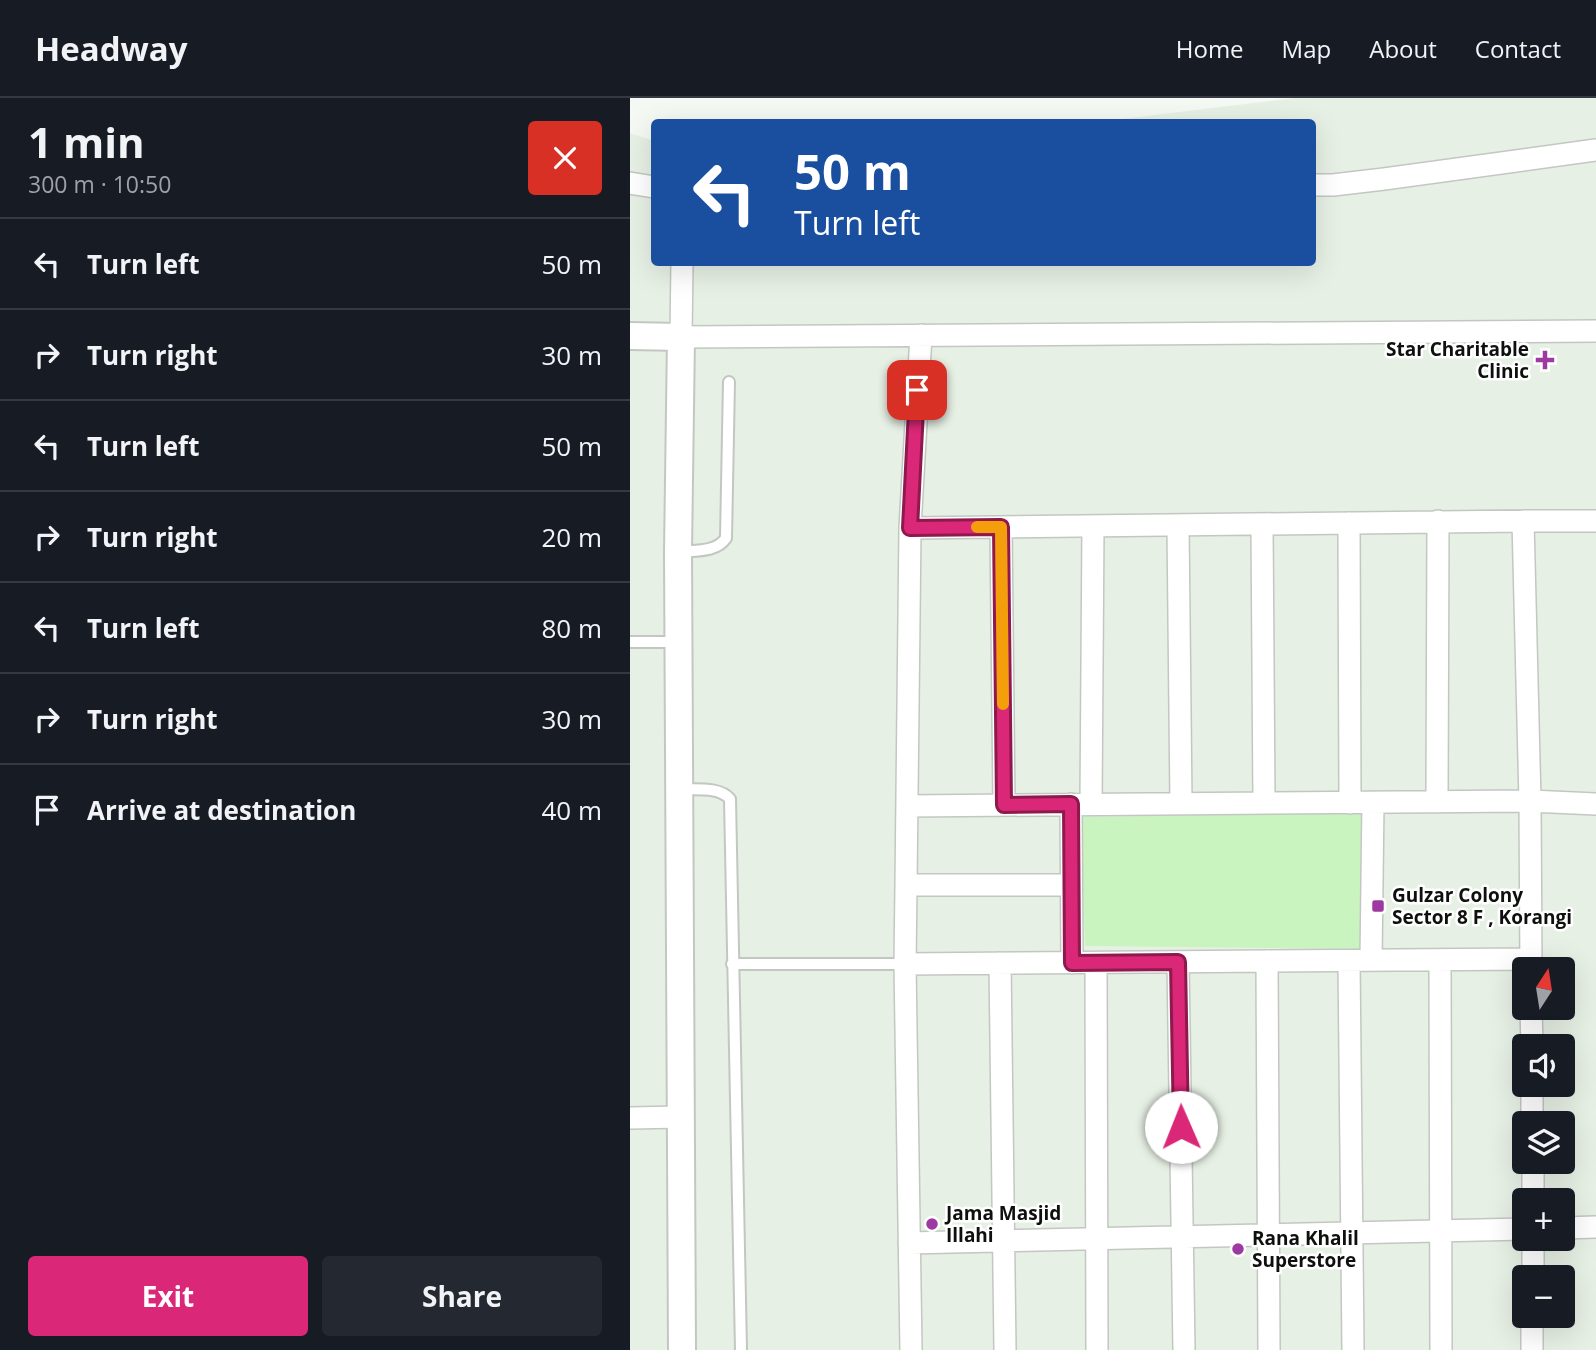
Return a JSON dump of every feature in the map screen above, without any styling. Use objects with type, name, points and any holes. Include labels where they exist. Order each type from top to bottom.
[{"type":"street","points":[[1316,185],[1384,180],[1596,150]]},
{"type":"street","points":[[630,183],[651,186]]},
{"type":"street","points":[[682,266],[678,642],[682,1350]]},
{"type":"street","points":[[630,336],[1596,331]]},
{"type":"street","points":[[911,1350],[905,964],[910,528],[920,335]]},
{"type":"street","points":[[1523,520],[1531,957]]},
{"type":"street","points":[[910,528],[1596,521]]},
{"type":"street","points":[[1437,522],[1437,802]]},
{"type":"street","points":[[1349,523],[1350,803]]},
{"type":"street","points":[[1262,524],[1264,803]]},
{"type":"street","points":[[1178,525],[1181,804]]},
{"type":"street","points":[[1072,963],[1072,885],[1081,804],[1093,526]]},
{"type":"street","points":[[1001,527],[1004,805]]},
{"type":"street","points":[[907,806],[1437,802],[1596,804]]},
{"type":"street","points":[[1371,960],[1373,803]]},
{"type":"street","points":[[906,885],[1072,885]]},
{"type":"street","points":[[905,964],[1371,960],[1512,963]]},
{"type":"street","points":[[1440,960],[1441,1350]]},
{"type":"street","points":[[1267,961],[1269,1350]]},
{"type":"street","points":[[1349,961],[1353,1350]]},
{"type":"street","points":[[1178,962],[1184,1350]]},
{"type":"street","points":[[1000,963],[1005,1350]]},
{"type":"street","points":[[1096,963],[1097,1350]]},
{"type":"street","points":[[630,1118],[681,1117]]},
{"type":"street","points":[[1575,1228],[1596,1227]]},
{"type":"street","points":[[909,1243],[1512,1229]]},
{"type":"street","points":[[1532,1328],[1532,1350]]},
{"type":"lane","points":[[678,552],[713,548],[721,545],[726,538],[730,382]]},
{"type":"lane","points":[[630,642],[678,642]]},
{"type":"lane","points":[[679,789],[718,791],[726,793],[730,799],[741,1350]]},
{"type":"lane","points":[[732,964],[905,964]]},
{"type":"shaded area","points":[[1295,98],[1596,98],[1596,1350],[630,1350],[630,133],[651,140],[651,266],[1316,266],[1316,119],[1122,119]]},
{"type":"green space","points":[[1363,813],[1362,949],[1085,946],[1081,817]]},
{"type":"slow traffic","points":[[977,527],[1001,527],[1003,704]]},
{"type":"place","name":"Star Charitable Clinic","points":[[1545,360]]},
{"type":"place","name":"Gulzar Colony Sector 8 F , Korangi","points":[[1378,906]]},
{"type":"place","name":"Jama Masjid Illahi","points":[[932,1224]]},
{"type":"place","name":"Rana Khalil Superstore","points":[[1238,1249]]},
{"type":"route","points":[[917,390],[910,528],[1001,527],[1004,805],[1071,804],[1072,963],[1178,962],[1181,1127]]}]
